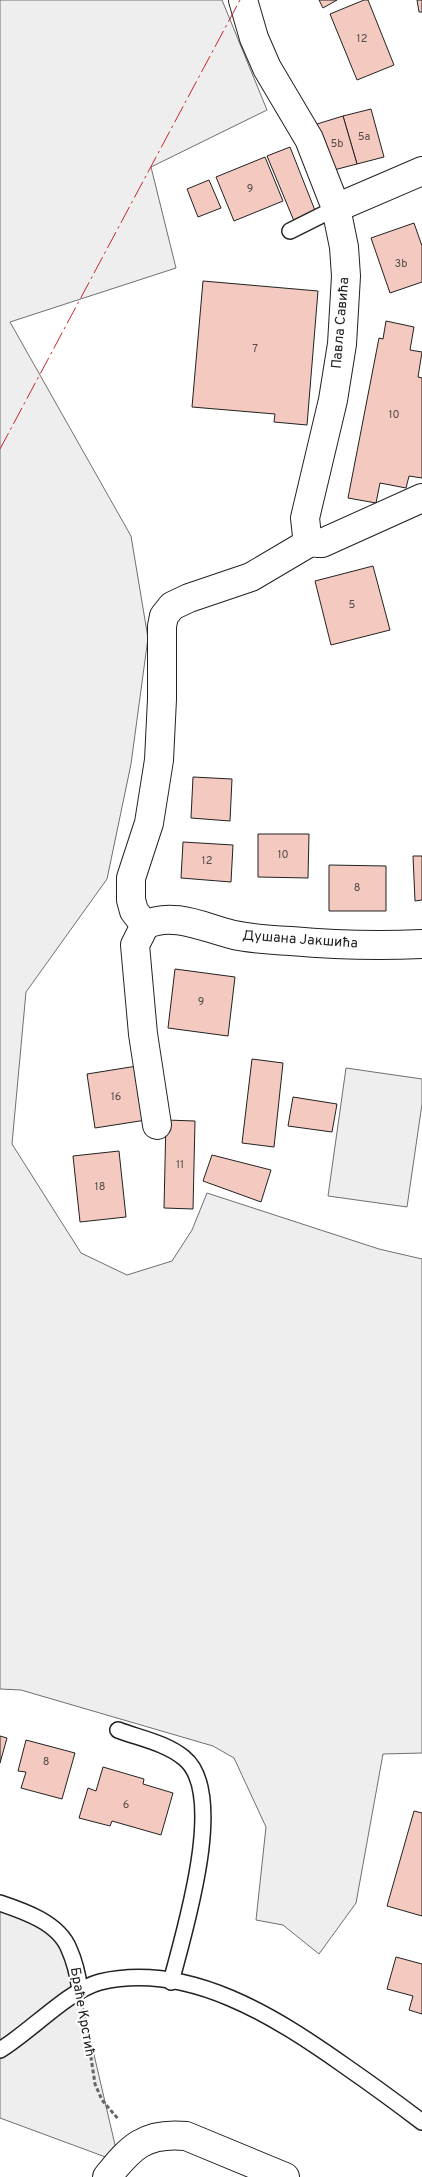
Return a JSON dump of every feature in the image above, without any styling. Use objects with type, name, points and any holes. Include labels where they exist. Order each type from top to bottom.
[{"type":"street","name":"Павла Савића","points":[[243,0],[254,38],[268,68],[309,139],[336,208],[344,246],[346,276],[342,344],[333,400],[304,518],[307,536],[312,540]]},
{"type":"street","points":[[336,208],[422,171]]},
{"type":"street","points":[[157,1125],[143,1034],[135,945],[145,925],[134,911],[131,900],[131,878],[149,823],[159,760],[162,699],[162,626],[164,616],[172,606],[188,598],[251,577],[312,540],[322,544],[422,498]]},
{"type":"street","name":"Душана Јакшића","points":[[145,925],[164,919],[181,920],[234,935],[257,938],[327,944],[422,944]]},
{"type":"street","points":[[113,2170],[131,2149],[144,2140],[168,2134],[186,2136],[284,2177]]},
{"type":"lane","points":[[290,231],[336,208]]},
{"type":"lane","points":[[118,1730],[162,1746],[185,1758],[196,1772],[201,1789],[202,1835],[200,1857],[194,1892],[171,1982]]},
{"type":"lane","name":"Браће Крстић","points":[[0,1903],[37,1918],[56,1931],[69,1947],[80,1990]]},
{"type":"lane","points":[[0,2050],[14,2042],[80,1990],[100,1982],[151,1979],[171,1982],[209,1991],[266,2014],[308,2040],[422,2122]]},
{"type":"path","name":"Браће Крстић","points":[[80,1990],[95,2084],[102,2100],[122,2124],[144,2140]]},
{"type":"shaded area","points":[[0,0],[222,0],[267,110],[151,167],[176,268],[10,322],[131,536],[148,638],[131,764],[107,879],[26,992],[12,1144],[81,1253],[127,1275],[172,1261],[192,1230],[207,1193],[379,1249],[422,1259],[422,1753],[383,1754],[356,1903],[319,1954],[283,1925],[256,1920],[266,1827],[234,1758],[213,1746],[21,1690],[0,1689]]},
{"type":"shaded area","points":[[346,1068],[422,1079],[422,1104],[407,1207],[328,1196]]},
{"type":"shaded area","points":[[0,1905],[37,1918],[69,1947],[119,2162],[0,2118]]},
{"type":"building","points":[[319,0],[337,0],[323,8]]},
{"type":"building","points":[[368,0],[394,65],[357,80],[330,14]]},
{"type":"building","points":[[417,0],[422,0],[422,12],[419,12]]},
{"type":"building","points":[[371,109],[384,157],[357,164],[343,116]]},
{"type":"building","points":[[343,116],[357,164],[330,171],[317,124]]},
{"type":"building","points":[[290,147],[316,213],[294,221],[267,156]]},
{"type":"building","points":[[265,157],[283,201],[234,221],[216,177]]},
{"type":"building","points":[[209,180],[221,208],[198,217],[187,189]]},
{"type":"building","points":[[414,223],[422,246],[422,282],[390,293],[371,238]]},
{"type":"building","points":[[203,281],[318,291],[307,425],[274,422],[275,414],[192,407]]},
{"type":"building","points":[[386,321],[414,327],[410,350],[422,352],[418,377],[422,378],[422,478],[409,476],[406,488],[380,483],[376,503],[348,498],[379,338],[383,339]]},
{"type":"building","points":[[373,566],[390,630],[331,645],[315,581]]},
{"type":"building","points":[[193,777],[232,779],[230,821],[191,818]]},
{"type":"building","points":[[258,834],[309,834],[308,878],[258,877]]},
{"type":"building","points":[[183,842],[233,845],[231,882],[181,878]]},
{"type":"building","points":[[413,856],[422,856],[422,900],[415,901]]},
{"type":"building","points":[[329,865],[386,866],[386,911],[329,911]]},
{"type":"building","points":[[175,969],[235,977],[228,1036],[168,1028]]},
{"type":"building","points":[[252,1059],[283,1063],[274,1147],[242,1143]]},
{"type":"building","points":[[137,1066],[146,1120],[95,1128],[87,1074]]},
{"type":"building","points":[[293,1097],[337,1104],[332,1132],[288,1126]]},
{"type":"building","points":[[166,1120],[195,1121],[193,1209],[164,1208]]},
{"type":"building","points":[[119,1151],[126,1217],[80,1222],[73,1156]]},
{"type":"building","points":[[212,1155],[271,1170],[261,1202],[203,1181]]},
{"type":"building","points":[[0,1736],[7,1738],[0,1763]]},
{"type":"building","points":[[26,1740],[75,1753],[62,1799],[21,1788],[26,1772],[18,1771]]},
{"type":"building","points":[[103,1767],[144,1779],[143,1784],[173,1793],[161,1835],[112,1821],[110,1826],[79,1818],[88,1788],[96,1791]]},
{"type":"building","points":[[414,1811],[422,1813],[422,1916],[387,1906]]},
{"type":"building","points":[[396,1957],[422,1964],[422,2014],[409,2010],[413,1996],[387,1989]]},
{"type":"power","points":[[0,449],[240,0]]}]
